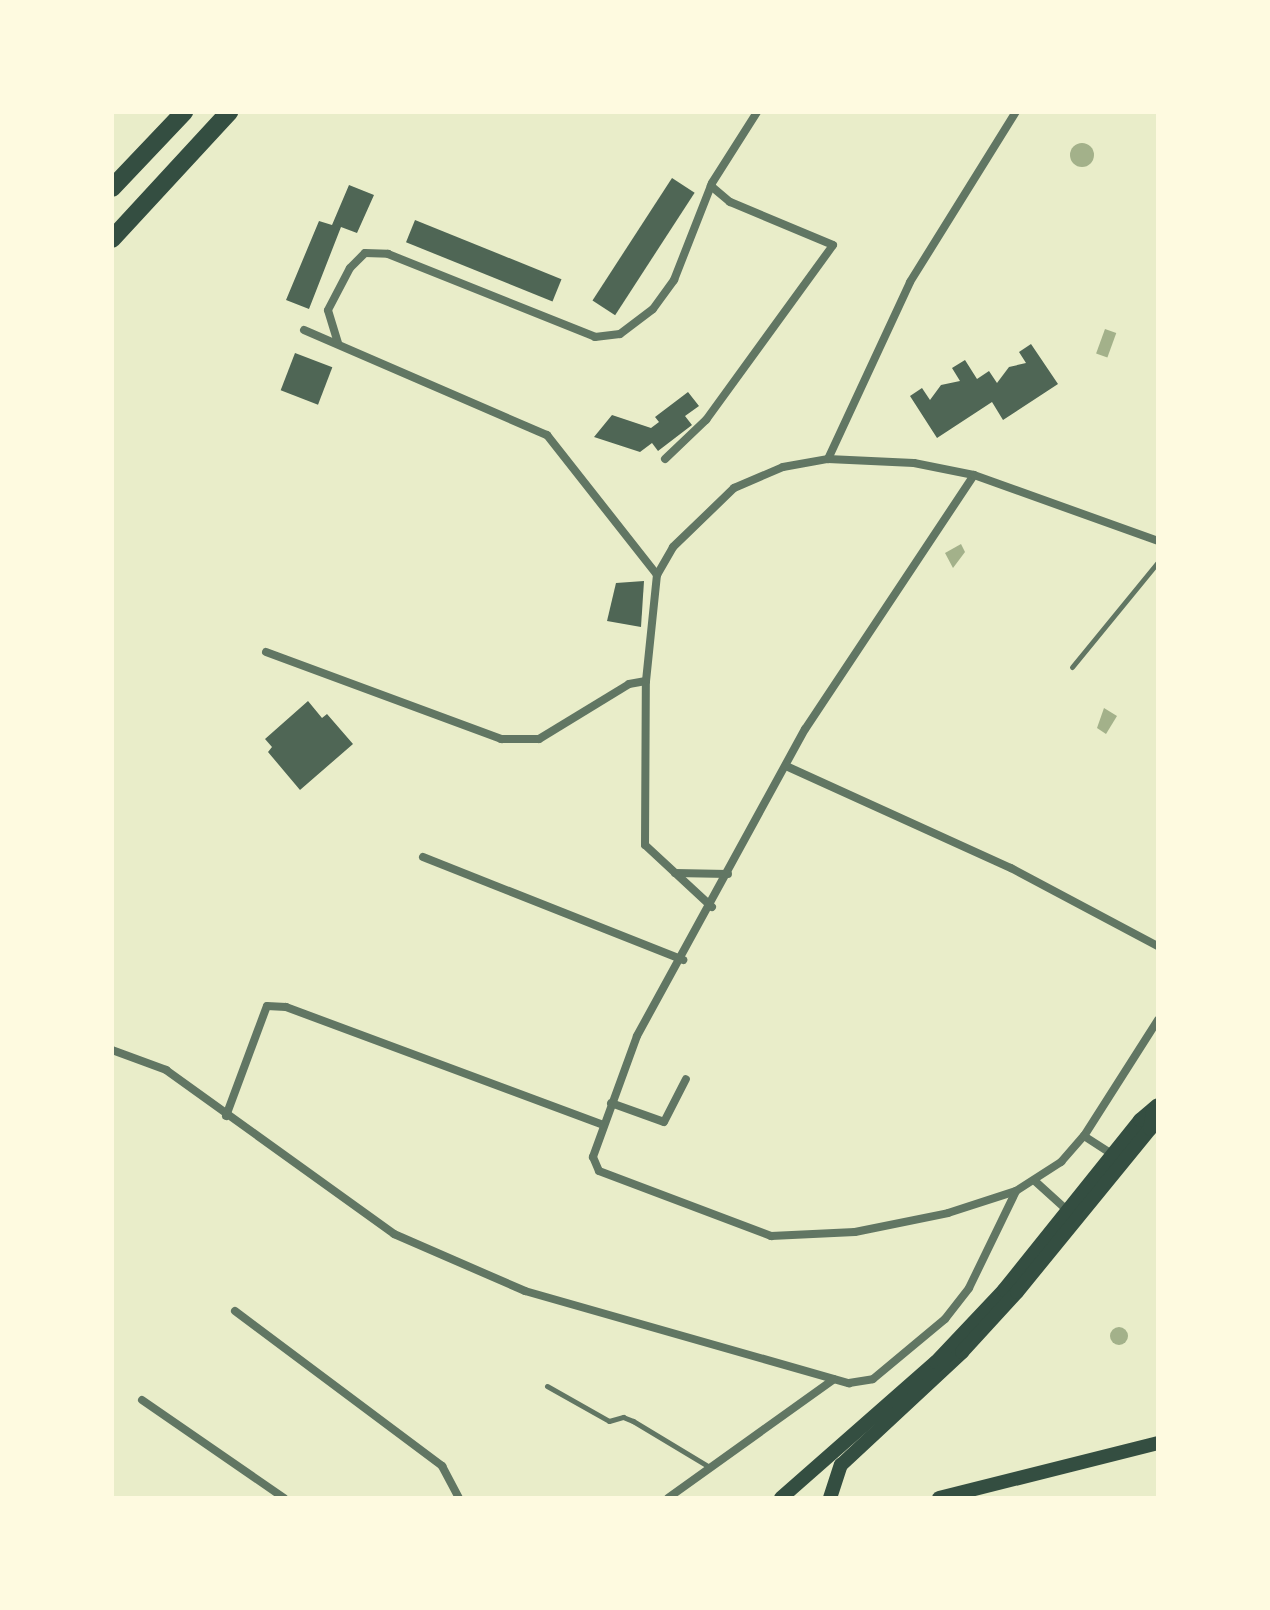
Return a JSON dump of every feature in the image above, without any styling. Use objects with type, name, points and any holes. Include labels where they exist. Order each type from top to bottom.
[{"type":"highway","points":[[112,188],[184,112]]},
{"type":"highway","points":[[112,239],[229,112]]},
{"type":"main road","points":[[830,1498],[825,1484],[829,1468],[936,1362],[1069,1212],[1112,1154],[1155,1109]]},
{"type":"main road","points":[[830,1498],[841,1465],[962,1352],[1017,1292],[1150,1129],[1155,1109]]},
{"type":"main road","points":[[781,1498],[936,1362]]},
{"type":"main road","points":[[939,1498],[1158,1443]]},
{"type":"street","points":[[338,343],[328,310],[350,268],[365,253],[388,254],[595,337],[620,334],[653,309],[674,280],[711,186],[757,112]]},
{"type":"street","points":[[828,459],[910,282],[1016,112]]},
{"type":"street","points":[[665,459],[706,420],[833,245],[730,202],[711,186]]},
{"type":"street","points":[[304,330],[547,435],[657,575]]},
{"type":"street","points":[[712,907],[645,845],[646,681],[657,575],[673,547],[734,488],[783,467],[828,459],[914,463],[974,475],[1158,541]]},
{"type":"street","points":[[974,475],[805,729],[683,960],[637,1036],[593,1157],[599,1171],[771,1236],[855,1232],[948,1213],[1036,1182],[1084,1136],[1158,1020]]},
{"type":"street","points":[[266,652],[501,739],[539,739],[629,684],[646,681]]},
{"type":"street","points":[[786,766],[1011,868],[1158,946]]},
{"type":"street","points":[[423,857],[683,960]]},
{"type":"street","points":[[674,873],[728,874]]},
{"type":"street","points":[[226,1116],[267,1006],[286,1007],[603,1125]]},
{"type":"street","points":[[112,1050],[166,1070],[394,1234],[525,1291],[834,1379],[863,1383],[873,1379],[945,1319],[969,1288],[1016,1191]]},
{"type":"street","points":[[611,1103],[664,1122],[686,1079]]},
{"type":"street","points":[[1084,1136],[1112,1154]]},
{"type":"street","points":[[1036,1182],[1069,1212]]},
{"type":"street","points":[[235,1311],[442,1466],[459,1498]]},
{"type":"street","points":[[668,1498],[708,1466],[834,1379]]},
{"type":"street","points":[[142,1400],[284,1498]]},
{"type":"lane","points":[[1072,667],[1158,562]]},
{"type":"lane","points":[[547,1386],[609,1421],[623,1417],[633,1421],[708,1466]]},
{"type":"shaded area","points":[[1082,143],[1091,146],[1094,155],[1091,164],[1082,167],[1073,164],[1070,155],[1073,146]]},
{"type":"shaded area","points":[[1105,329],[1116,333],[1107,358],[1096,353]]},
{"type":"shaded area","points":[[961,544],[965,552],[953,568],[945,553]]},
{"type":"shaded area","points":[[1104,708],[1117,716],[1106,734],[1097,728]]},
{"type":"shaded area","points":[[1115,1327],[1123,1327],[1128,1336],[1126,1343],[1115,1345],[1110,1340],[1110,1332]]},
{"type":"building","points":[[672,178],[695,193],[615,315],[592,300]]},
{"type":"building","points":[[349,185],[374,195],[357,233],[341,227],[309,309],[286,300],[319,221],[332,225]]},
{"type":"building","points":[[415,220],[561,279],[553,301],[406,242]]},
{"type":"building","points":[[1031,344],[1058,384],[1003,420],[992,402],[937,438],[910,396],[922,388],[930,400],[941,385],[960,381],[952,368],[965,360],[977,379],[989,371],[997,383],[1009,367],[1026,363],[1019,352]]},
{"type":"building","points":[[295,353],[332,367],[318,405],[281,390]]},
{"type":"building","points":[[688,392],[699,406],[685,416],[692,425],[658,451],[652,443],[640,452],[594,437],[612,415],[651,428],[659,422],[655,417]]},
{"type":"building","points":[[644,581],[641,627],[607,621],[616,583]]},
{"type":"building","points":[[308,701],[322,718],[327,714],[353,744],[300,790],[268,752],[272,747],[265,739]]}]
